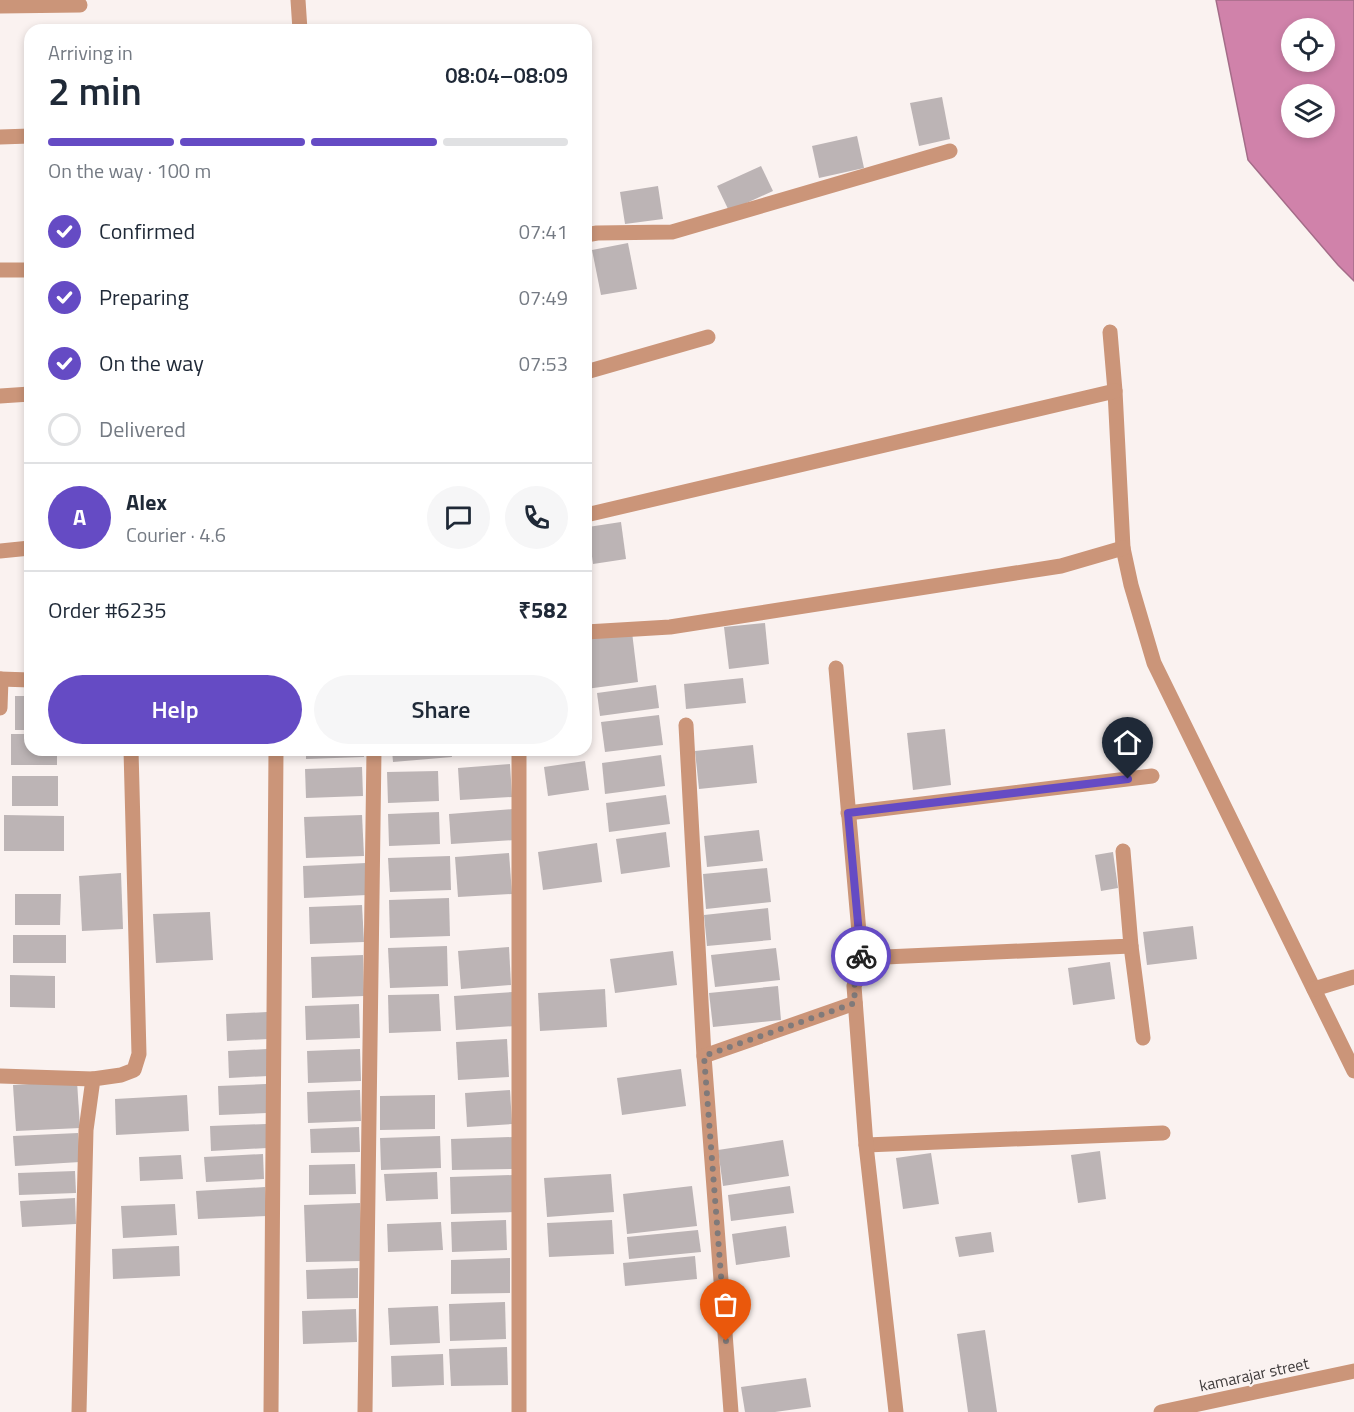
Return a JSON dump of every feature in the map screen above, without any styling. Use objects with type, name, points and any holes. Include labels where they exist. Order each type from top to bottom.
[{"type":"street","points":[[298,0],[300,24]]},
{"type":"street","points":[[0,6],[80,5]]},
{"type":"street","points":[[0,137],[24,136]]},
{"type":"street","points":[[592,234],[672,232],[950,151]]},
{"type":"street","points":[[0,270],[24,270]]},
{"type":"street","points":[[1110,332],[1123,548],[1131,585],[1154,663],[1354,1071]]},
{"type":"street","points":[[592,370],[708,337]]},
{"type":"street","points":[[592,514],[1115,391]]},
{"type":"street","points":[[0,396],[24,394]]},
{"type":"street","points":[[592,632],[670,627],[1061,566],[1123,548]]},
{"type":"street","points":[[0,551],[24,549]]},
{"type":"street","points":[[836,668],[862,967],[854,986],[866,1145],[896,1412]]},
{"type":"street","points":[[0,708],[0,679],[24,680]]},
{"type":"street","points":[[686,724],[704,1056],[731,1412]]},
{"type":"street","points":[[0,1076],[93,1080],[122,1075],[134,1070],[139,1054],[131,756]]},
{"type":"street","points":[[271,1412],[276,756]]},
{"type":"street","points":[[365,1412],[374,756]]},
{"type":"street","points":[[519,756],[519,1412]]},
{"type":"street","points":[[848,813],[1152,776]]},
{"type":"street","points":[[1123,851],[1131,946],[1143,1038]]},
{"type":"street","points":[[862,967],[885,957],[1131,946]]},
{"type":"street","points":[[1314,989],[1354,977]]},
{"type":"street","points":[[704,1056],[855,1003]]},
{"type":"street","points":[[80,1412],[86,1130],[93,1080]]},
{"type":"street","points":[[866,1145],[1163,1133]]},
{"type":"street","name":"kamarajar street","points":[[1161,1412],[1354,1371]]},
{"type":"shaded area","points":[[1216,0],[1354,0],[1354,281],[1248,160]]},
{"type":"building","points":[[942,97],[950,139],[919,146],[910,103]]},
{"type":"building","points":[[857,136],[864,168],[819,178],[812,146]]},
{"type":"building","points":[[761,166],[773,191],[729,211],[717,186]]},
{"type":"building","points":[[658,186],[663,219],[625,224],[620,192]]},
{"type":"building","points":[[628,243],[637,289],[601,295],[592,250]]},
{"type":"building","points":[[621,522],[626,559],[593,564],[592,526]]},
{"type":"building","points":[[765,623],[769,664],[729,669],[724,627]]},
{"type":"building","points":[[632,632],[638,682],[592,688],[592,637]]},
{"type":"building","points":[[743,678],[746,703],[686,709],[684,684]]},
{"type":"building","points":[[656,685],[659,708],[600,716],[597,693]]},
{"type":"building","points":[[15,696],[24,696],[24,730],[15,730]]},
{"type":"building","points":[[659,715],[663,745],[605,752],[601,722]]},
{"type":"building","points":[[945,729],[951,785],[913,790],[907,733]]},
{"type":"building","points":[[11,734],[24,734],[24,756],[57,756],[57,765],[11,765]]},
{"type":"building","points":[[753,745],[757,783],[699,789],[695,751]]},
{"type":"building","points":[[661,755],[665,786],[605,794],[602,763]]},
{"type":"building","points":[[306,756],[364,756],[364,757],[306,759]]},
{"type":"building","points":[[392,756],[452,757],[393,762]]},
{"type":"building","points":[[585,761],[589,790],[548,796],[544,767]]},
{"type":"building","points":[[510,764],[512,797],[460,800],[458,768]]},
{"type":"building","points":[[362,767],[363,796],[306,798],[305,769]]},
{"type":"building","points":[[438,771],[439,801],[388,803],[387,772]]},
{"type":"building","points":[[12,776],[58,776],[58,806],[12,806]]},
{"type":"building","points":[[666,795],[670,824],[609,832],[606,803]]},
{"type":"building","points":[[513,809],[515,840],[451,844],[449,814]]},
{"type":"building","points":[[439,812],[440,844],[389,846],[388,814]]},
{"type":"building","points":[[4,815],[64,816],[64,851],[4,851]]},
{"type":"building","points":[[362,815],[364,856],[306,858],[304,817]]},
{"type":"building","points":[[759,830],[763,861],[707,867],[704,836]]},
{"type":"building","points":[[666,832],[670,867],[621,874],[616,839]]},
{"type":"building","points":[[597,843],[602,882],[543,890],[538,852]]},
{"type":"building","points":[[1113,852],[1118,888],[1101,891],[1095,855]]},
{"type":"building","points":[[509,853],[512,894],[458,897],[455,857]]},
{"type":"building","points":[[450,856],[451,890],[390,892],[388,858]]},
{"type":"building","points":[[366,863],[367,895],[304,898],[303,866]]},
{"type":"building","points":[[767,868],[771,902],[706,909],[703,874]]},
{"type":"building","points":[[121,873],[123,929],[82,931],[79,876]]},
{"type":"building","points":[[15,894],[61,894],[60,925],[15,925]]},
{"type":"building","points":[[449,898],[450,936],[390,938],[389,900]]},
{"type":"building","points":[[362,905],[364,942],[310,944],[309,907]]},
{"type":"building","points":[[768,908],[771,940],[707,946],[704,915]]},
{"type":"building","points":[[210,912],[213,960],[156,963],[153,914]]},
{"type":"building","points":[[1193,926],[1197,959],[1147,965],[1143,932]]},
{"type":"building","points":[[13,935],[66,935],[66,963],[13,963]]},
{"type":"building","points":[[447,946],[448,986],[390,988],[388,948]]},
{"type":"building","points":[[509,947],[511,985],[461,989],[458,951]]},
{"type":"building","points":[[776,948],[780,980],[715,987],[711,955]]},
{"type":"building","points":[[673,951],[677,985],[615,993],[610,959]]},
{"type":"building","points":[[363,955],[364,996],[312,998],[311,957]]},
{"type":"building","points":[[1110,962],[1115,999],[1073,1005],[1068,968]]},
{"type":"building","points":[[10,975],[55,976],[55,1008],[10,1007]]},
{"type":"building","points":[[778,986],[781,1020],[713,1027],[709,993]]},
{"type":"building","points":[[605,989],[607,1027],[540,1031],[538,993]]},
{"type":"building","points":[[513,992],[515,1026],[456,1030],[454,996]]},
{"type":"building","points":[[439,994],[441,1031],[389,1033],[388,995]]},
{"type":"building","points":[[359,1004],[360,1038],[306,1040],[305,1006]]},
{"type":"building","points":[[267,1012],[268,1039],[227,1041],[226,1014]]},
{"type":"building","points":[[507,1039],[509,1077],[458,1080],[456,1042]]},
{"type":"building","points":[[267,1049],[268,1076],[229,1078],[228,1051]]},
{"type":"building","points":[[360,1049],[361,1081],[308,1083],[307,1051]]},
{"type":"building","points":[[681,1069],[686,1106],[622,1115],[617,1078]]},
{"type":"building","points":[[77,1081],[80,1128],[16,1131],[13,1085]]},
{"type":"building","points":[[266,1084],[267,1113],[219,1115],[218,1086]]},
{"type":"building","points":[[360,1090],[361,1121],[308,1123],[307,1092]]},
{"type":"building","points":[[510,1090],[512,1124],[467,1127],[465,1093]]},
{"type":"building","points":[[187,1095],[189,1131],[116,1135],[115,1099]]},
{"type":"building","points":[[435,1095],[435,1129],[380,1130],[380,1096]]},
{"type":"building","points":[[266,1124],[267,1148],[211,1151],[210,1126]]},
{"type":"building","points":[[359,1127],[360,1152],[311,1153],[310,1129]]},
{"type":"building","points":[[78,1133],[80,1162],[15,1166],[13,1136]]},
{"type":"building","points":[[440,1136],[441,1168],[381,1170],[380,1138]]},
{"type":"building","points":[[513,1137],[514,1169],[452,1170],[451,1139]]},
{"type":"building","points":[[783,1140],[789,1176],[723,1186],[718,1150]]},
{"type":"building","points":[[1100,1151],[1106,1199],[1078,1203],[1071,1155]]},
{"type":"building","points":[[931,1153],[939,1204],[903,1209],[896,1158]]},
{"type":"building","points":[[263,1154],[264,1179],[206,1182],[204,1157]]},
{"type":"building","points":[[181,1155],[183,1179],[140,1181],[139,1157]]},
{"type":"building","points":[[355,1164],[356,1194],[309,1195],[309,1165]]},
{"type":"building","points":[[75,1171],[76,1193],[19,1195],[18,1173]]},
{"type":"building","points":[[437,1172],[438,1199],[386,1201],[384,1174]]},
{"type":"building","points":[[611,1174],[614,1212],[547,1217],[544,1178]]},
{"type":"building","points":[[513,1175],[514,1212],[451,1214],[450,1177]]},
{"type":"building","points":[[692,1186],[697,1226],[627,1234],[623,1194]]},
{"type":"building","points":[[790,1186],[794,1213],[731,1221],[728,1195]]},
{"type":"building","points":[[265,1187],[267,1216],[198,1219],[196,1191]]},
{"type":"building","points":[[75,1198],[76,1224],[22,1227],[20,1201]]},
{"type":"building","points":[[360,1203],[362,1261],[306,1262],[304,1205]]},
{"type":"building","points":[[175,1204],[177,1235],[123,1238],[121,1206]]},
{"type":"building","points":[[506,1220],[507,1250],[452,1252],[451,1222]]},
{"type":"building","points":[[612,1220],[614,1254],[549,1257],[547,1223]]},
{"type":"building","points":[[441,1222],[443,1250],[388,1252],[387,1224]]},
{"type":"building","points":[[786,1226],[790,1257],[736,1265],[732,1234]]},
{"type":"building","points":[[698,1230],[701,1252],[629,1259],[627,1237]]},
{"type":"building","points":[[991,1232],[994,1252],[959,1257],[955,1237]]},
{"type":"building","points":[[179,1246],[180,1276],[113,1279],[112,1249]]},
{"type":"building","points":[[695,1256],[697,1279],[625,1286],[623,1263]]},
{"type":"building","points":[[510,1258],[510,1293],[451,1294],[451,1260]]},
{"type":"building","points":[[358,1268],[358,1298],[307,1299],[306,1270]]},
{"type":"building","points":[[505,1302],[506,1339],[450,1341],[449,1304]]},
{"type":"building","points":[[438,1306],[440,1343],[390,1345],[388,1308]]},
{"type":"building","points":[[356,1309],[357,1342],[303,1344],[302,1311]]},
{"type":"building","points":[[985,1330],[997,1412],[968,1412],[957,1334]]},
{"type":"building","points":[[507,1347],[508,1385],[451,1386],[449,1349]]},
{"type":"building","points":[[443,1354],[444,1385],[392,1387],[391,1356]]},
{"type":"building","points":[[806,1378],[811,1407],[775,1412],[745,1412],[741,1387]]},
{"type":"way so far","points":[[726,1341],[704,1056],[855,1003],[854,986],[862,967],[861,956]]},
{"type":"route","points":[[861,956],[848,813],[1128,779]]}]
